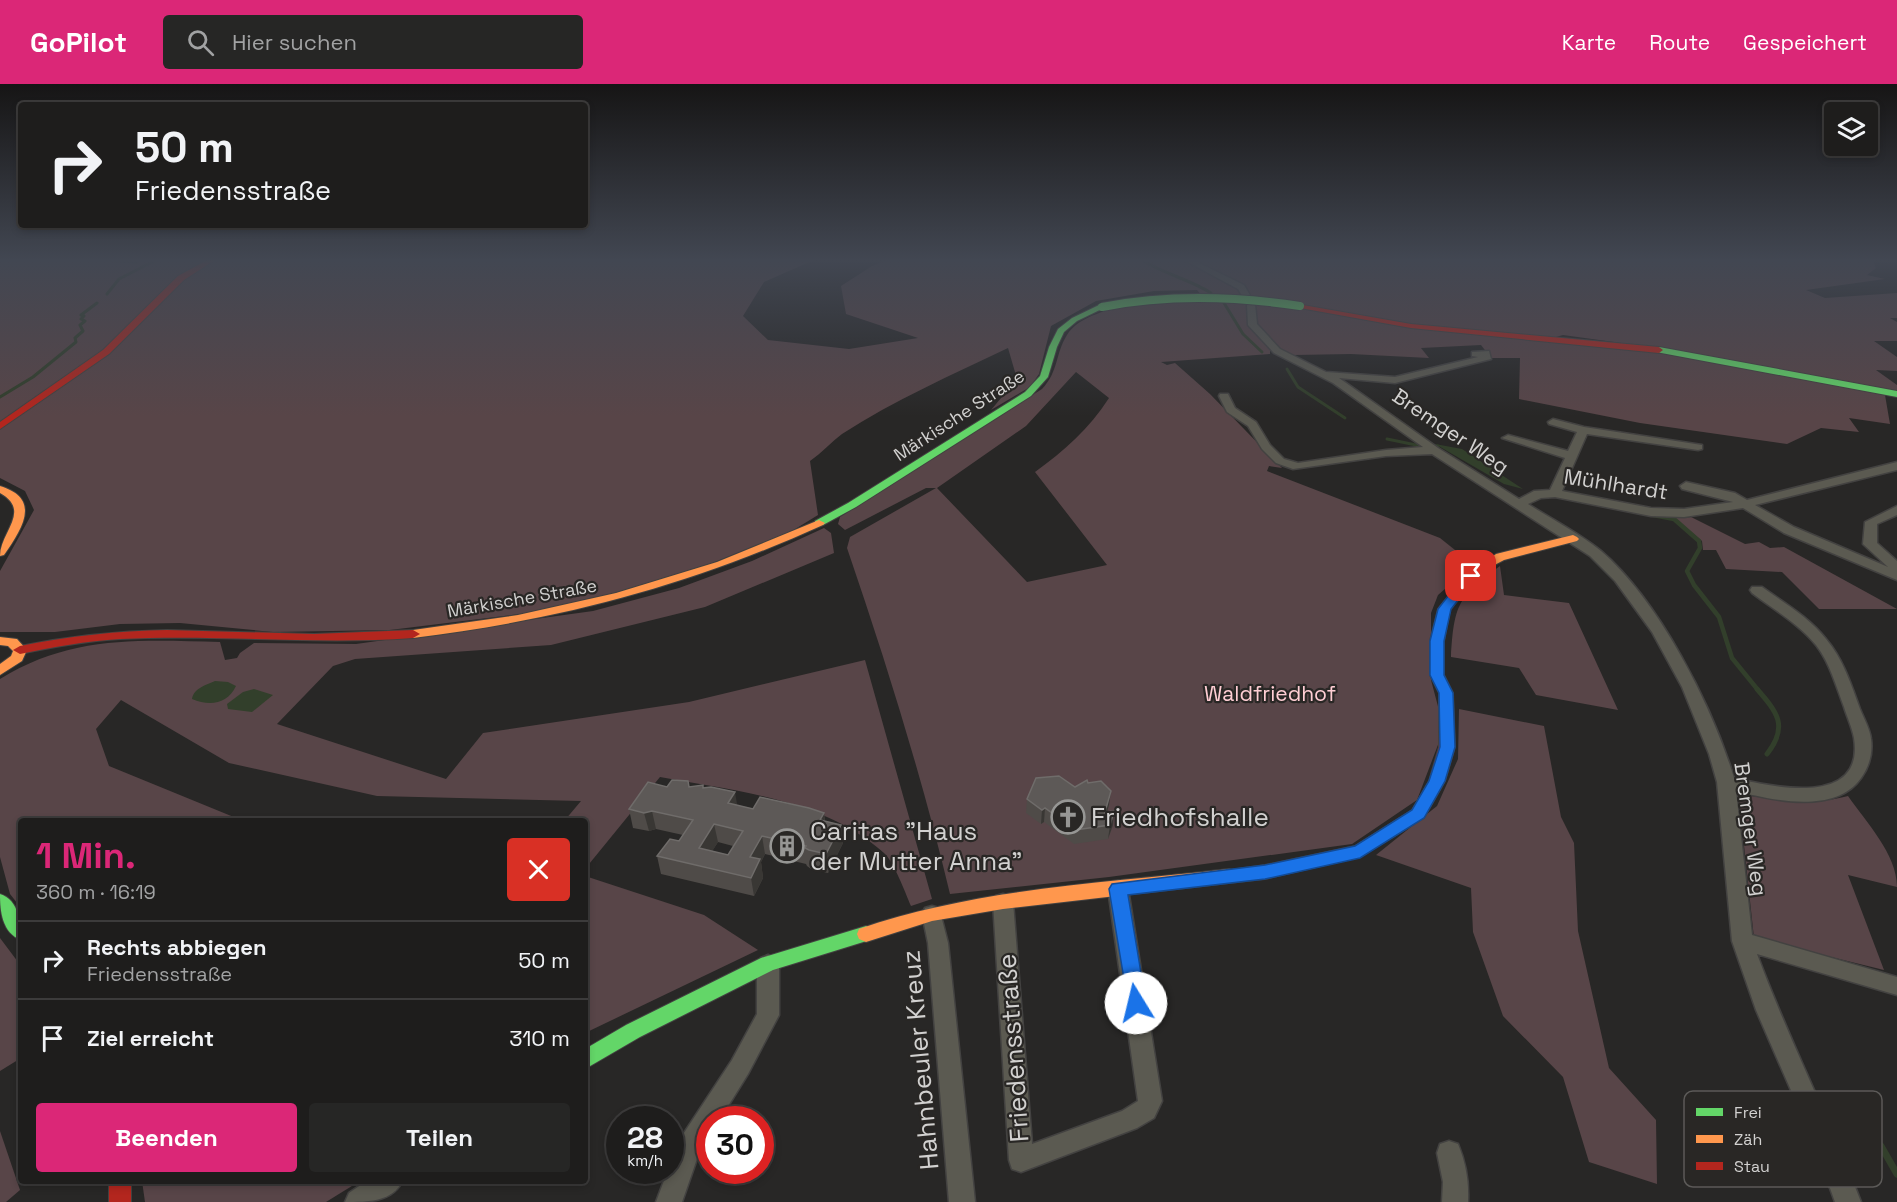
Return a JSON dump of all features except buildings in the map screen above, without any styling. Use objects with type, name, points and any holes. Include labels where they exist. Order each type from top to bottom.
[{"type":"main road","points":[[0,426],[106,352],[147,312]]},
{"type":"main road","name":"Märkische Straße","points":[[20,650],[80,637],[123,633],[280,639],[387,637],[477,627],[561,613],[686,578],[749,555],[832,517],[1017,402],[1032,391],[1049,371],[1055,340],[1062,330],[1077,317],[1089,312]]},
{"type":"main road","name":"Märkische Straße","points":[[1334,312],[1411,326],[1608,344],[1688,354],[1897,394]]},
{"type":"main road","points":[[0,489],[16,499],[20,507],[16,527],[0,552]]},
{"type":"main road","points":[[588,1058],[633,1031],[768,964],[932,914],[1003,902],[1265,872],[1360,851],[1418,814],[1437,781],[1447,747],[1446,693],[1437,675],[1437,641],[1444,609],[1471,576],[1500,557],[1573,539]]},
{"type":"main road","points":[[0,641],[12,642],[20,650],[17,658],[0,671]]},
{"type":"main road","points":[[0,901],[18,928]]},
{"type":"main road","points":[[120,1184],[120,1202]]},
{"type":"street","name":"Bremger Weg","points":[[1252,312],[1253,325],[1277,351],[1337,381],[1431,447],[1595,553],[1620,578],[1659,632],[1690,687],[1718,754],[1726,782],[1742,941],[1767,1010],[1803,1091]]},
{"type":"street","name":"Bremger Weg","points":[[1322,374],[1395,380],[1488,357],[1486,353],[1475,354]]},
{"type":"street","points":[[1224,396],[1232,410],[1252,424],[1266,447],[1280,461],[1297,467],[1431,447]]},
{"type":"street","points":[[1552,422],[1583,430],[1698,447]]},
{"type":"street","points":[[1555,493],[1583,430]]},
{"type":"street","points":[[1508,438],[1572,456]]},
{"type":"street","name":"Mühlhardt","points":[[1519,504],[1538,494],[1555,493],[1669,513],[1745,504],[1897,466]]},
{"type":"street","name":"Mühlhardt","points":[[1686,486],[1731,496],[1745,504]]},
{"type":"street","points":[[1745,504],[1789,530],[1897,576]]},
{"type":"street","points":[[1897,510],[1871,522],[1870,544],[1897,568]]},
{"type":"street","points":[[1726,782],[1778,795],[1829,794],[1849,782],[1861,763],[1863,742],[1838,671],[1816,636],[1757,590]]},
{"type":"street","name":"Friedensstraße","points":[[1003,902],[1021,1160],[1129,1120],[1146,1110],[1150,1101],[1118,889]]},
{"type":"street","name":"Hahnbeuler Kreuz","points":[[932,914],[938,943],[962,1202]]},
{"type":"street","points":[[1742,941],[1897,986]]},
{"type":"street","points":[[669,1202],[689,1147],[740,1067],[768,1014],[768,964]]},
{"type":"street","points":[[1449,1153],[1456,1182],[1455,1202]]},
{"type":"street","points":[[358,1202],[385,1184]]},
{"type":"street","name":"Bremger Weg","points":[[1842,1187],[1848,1202]]},
{"type":"green space","points":[[0,312],[745,312],[743,316],[768,340],[849,349],[918,338],[846,312],[1076,312],[1051,326],[1039,374],[1030,387],[991,410],[1017,379],[1008,348],[903,399],[842,434],[810,461],[818,515],[792,531],[685,574],[560,609],[390,630],[273,632],[180,623],[120,624],[55,632],[0,632],[0,571],[34,510],[25,491],[0,478]]},
{"type":"green space","name":"Waldfriedhof","points":[[1103,312],[1897,312],[1897,318],[1890,318],[1897,322],[1897,341],[1874,341],[1897,357],[1897,371],[1876,370],[1897,385],[1897,391],[1621,343],[1563,335],[1549,339],[1696,358],[1885,395],[1890,424],[1849,418],[1859,432],[1821,428],[1787,444],[1640,423],[1519,399],[1520,358],[1491,358],[1481,345],[1421,348],[1429,358],[1351,354],[1294,355],[1270,349],[1270,354],[1161,362],[1167,365],[1175,363],[1210,394],[1282,468],[1269,466],[1267,471],[1440,538],[1465,558],[1468,569],[1438,595],[1431,613],[1431,680],[1444,729],[1417,800],[1352,844],[1109,877],[950,894],[903,720],[847,548],[850,537],[936,488],[926,488],[845,530],[838,524],[840,517],[1042,389],[1051,376],[1067,335],[1077,324]],"holes":[[[1076,372],[1109,398],[1075,439],[1035,472],[1107,565],[1027,582],[937,488],[1026,426]]]},
{"type":"green space","points":[[1691,517],[1745,544],[1759,542],[1770,548],[1784,547],[1897,609],[1819,609],[1782,572],[1726,569],[1716,550],[1703,550],[1702,541],[1674,518]]},
{"type":"green space","points":[[824,528],[831,533],[834,553],[705,607],[551,645],[355,659],[333,666],[277,724],[446,779],[483,733],[689,702],[865,660],[932,899],[911,906],[895,870],[884,853],[860,835],[834,820],[778,800],[660,777],[588,865],[588,818],[567,818],[581,801],[377,796],[229,763],[121,700],[96,729],[109,766],[236,818],[18,818],[18,904],[10,894],[0,857],[0,679],[27,665],[53,654],[106,643],[220,642],[225,660],[237,658],[254,643],[356,644],[593,611],[679,588],[752,561]]},
{"type":"green space","points":[[1500,566],[1504,595],[1569,603],[1618,710],[1536,695],[1519,668],[1451,657],[1454,625],[1461,603],[1475,586]]},
{"type":"green space","points":[[1459,709],[1544,726],[1561,817],[1574,843],[1578,931],[1609,1068],[1656,1120],[1657,1184],[1589,1162],[1563,1077],[1503,1016],[1473,932],[1471,888],[1376,855],[1437,806],[1458,759]]},
{"type":"green space","points":[[1743,796],[1820,801],[1848,796],[1879,839],[1896,875],[1897,887],[1848,875],[1884,970],[1754,938],[1739,799]]},
{"type":"green space","points":[[588,877],[704,915],[758,950],[588,1032]]},
{"type":"green space","points":[[0,938],[18,962],[18,1060],[0,1071]]},
{"type":"green space","points":[[0,1131],[20,1190],[6,1202],[0,1202]]},
{"type":"green space","points":[[143,1184],[355,1184],[326,1202],[145,1202]]},
{"type":"shaded area","points":[[1435,444],[1462,449],[1523,489],[1504,484]]},
{"type":"shaded area","points":[[215,681],[228,682],[236,686],[228,697],[217,702],[205,703],[192,699],[198,690]]},
{"type":"shaded area","points":[[254,689],[273,695],[252,712],[228,709],[227,704],[243,692]]},
{"type":"waterway","points":[[0,397],[33,377],[76,342],[75,338],[83,331],[80,325],[85,321],[81,319],[84,316],[81,315],[85,312]]},
{"type":"waterway","points":[[1230,312],[1243,334],[1262,352]]},
{"type":"waterway","points":[[1287,369],[1298,387],[1345,418]]},
{"type":"waterway","points":[[1387,439],[1421,446],[1438,446]]},
{"type":"waterway","points":[[1653,515],[1674,519],[1699,541],[1700,548],[1687,571],[1694,585],[1719,617],[1732,658],[1758,690]]},
{"type":"waterway","points":[[1757,689],[1775,712],[1778,720],[1778,735],[1767,754]]},
{"type":"waterway","points":[[1882,1148],[1897,1174]]},
{"type":"traffic: fast","points":[[819,523],[852,505],[1028,394],[1044,377],[1053,347],[1061,331],[1074,319],[1089,312]]},
{"type":"traffic: fast","points":[[1659,350],[1897,394]]},
{"type":"traffic: fast","points":[[0,901],[18,928]]},
{"type":"traffic: fast","points":[[588,1058],[633,1031],[768,964],[866,934]]},
{"type":"traffic: slow","points":[[0,489],[15,498],[20,512],[16,527],[0,552]]},
{"type":"traffic: slow","points":[[413,634],[518,619],[621,596],[721,564],[819,523]]},
{"type":"traffic: slow","points":[[1487,565],[1500,557],[1573,539]]},
{"type":"traffic: slow","points":[[0,641],[12,642],[20,650],[17,658],[0,671]]},
{"type":"traffic: slow","points":[[866,934],[932,914],[1003,902],[1229,876]]},
{"type":"traffic: jam","points":[[0,426],[106,352],[146,312]]},
{"type":"traffic: jam","points":[[1334,312],[1411,326],[1659,350]]},
{"type":"traffic: jam","points":[[1229,876],[1265,872],[1360,851],[1418,814],[1437,781],[1447,747],[1446,693],[1437,675],[1437,641],[1444,609],[1471,576],[1487,565]]},
{"type":"traffic: jam","points":[[20,650],[69,640],[118,635],[216,634],[314,638],[413,634]]},
{"type":"traffic: jam","points":[[120,1184],[120,1202]]},
{"type":"place","name":"Friedhofshalle","points":[[1068,817]]},
{"type":"place","name":"Caritas \"Haus der Mutter Anna\"","points":[[787,846]]},
{"type":"route","points":[[1136,1003],[1118,889],[1265,872],[1360,851],[1418,814],[1437,781],[1447,747],[1446,693],[1437,675],[1437,641],[1444,609],[1471,576]]}]
